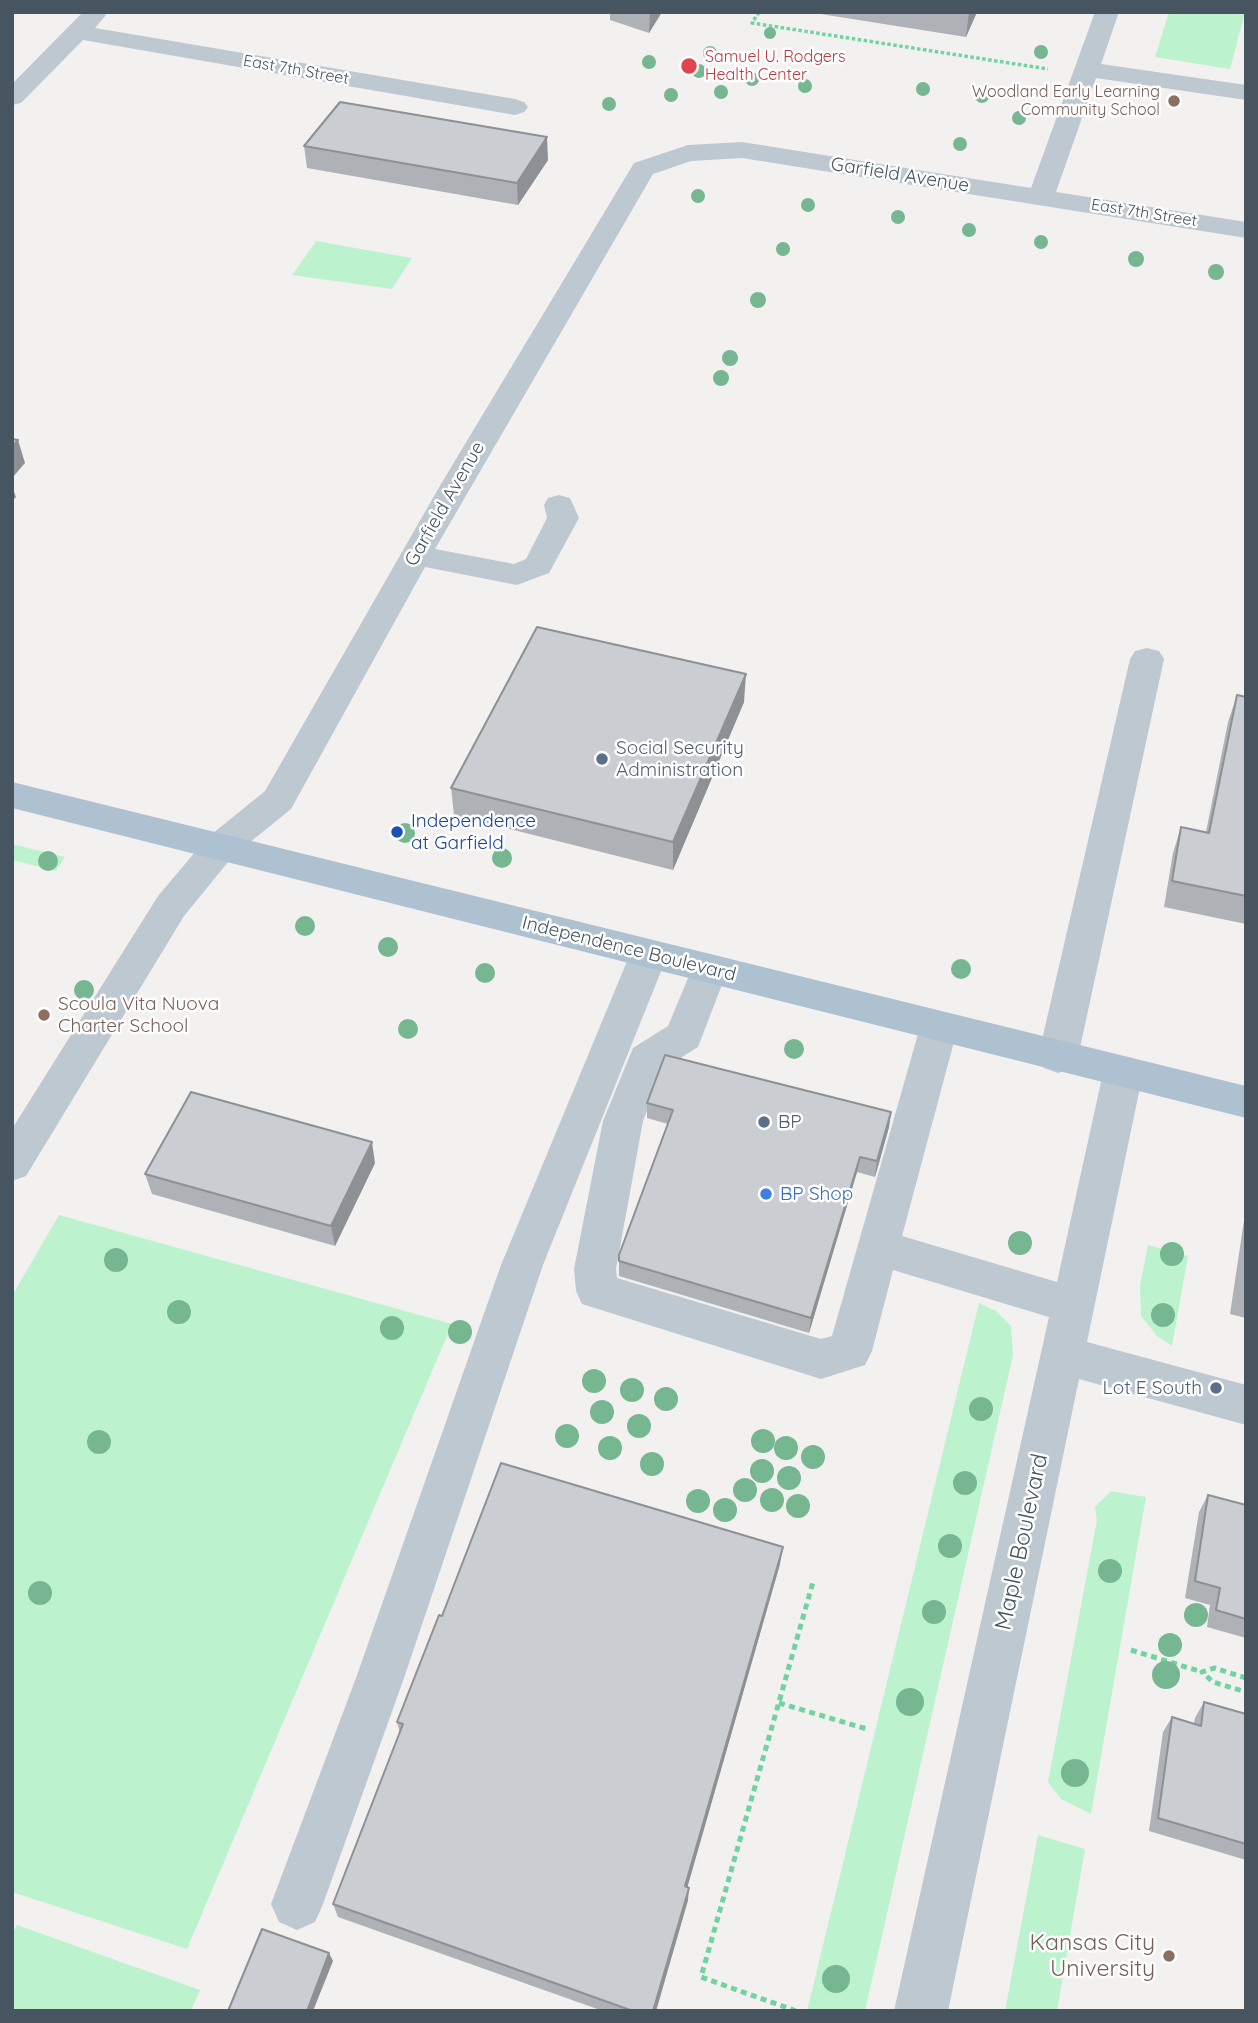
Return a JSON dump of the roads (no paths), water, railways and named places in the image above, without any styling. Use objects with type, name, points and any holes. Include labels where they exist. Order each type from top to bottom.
[{"type":"main road","name":"Independence Boulevard","points":[[12,795],[1246,1102]]},
{"type":"street","points":[[12,98],[96,12]]},
{"type":"street","points":[[1041,197],[1107,12]]},
{"type":"street","name":"East 7th Street","points":[[77,32],[515,107]]},
{"type":"street","points":[[1087,69],[1246,93]]},
{"type":"street","name":"Garfield Avenue","points":[[12,1164],[171,906],[220,847],[278,800],[416,555],[643,169],[688,153],[742,150],[1041,197]]},
{"type":"street","name":"East 7th Street","points":[[1041,197],[1246,230]]},
{"type":"street","points":[[416,555],[517,575],[538,566],[563,518],[559,505]]},
{"type":"street","points":[[1058,1057],[1147,659]]},
{"type":"street","points":[[297,1904],[380,1678],[522,1265],[649,954]]},
{"type":"street","points":[[709,969],[684,1036],[647,1059],[624,1121],[595,1269],[597,1291],[821,1359],[850,1350],[939,1027]]},
{"type":"street","name":"Maple Boulevard","points":[[921,2011],[1123,1073]]},
{"type":"street","points":[[878,1247],[1072,1305]]},
{"type":"street","points":[[1062,1355],[1246,1405]]},
{"type":"place","name":"Samuel U. Rodgers Health Center","points":[[689,66]]},
{"type":"place","name":"Woodland Early Learning Community School","points":[[1174,101]]},
{"type":"place","name":"Social Security Administration","points":[[602,759]]},
{"type":"place","name":"Independence at Garfield","points":[[397,832]]},
{"type":"place","name":"Scoula Vita Nuova Charter School","points":[[44,1015]]},
{"type":"place","name":"BP","points":[[764,1122]]},
{"type":"place","name":"BP Shop","points":[[766,1194]]},
{"type":"place","name":"Lot E South","points":[[1216,1388]]},
{"type":"place","name":"Kansas City University","points":[[1169,1956]]}]
